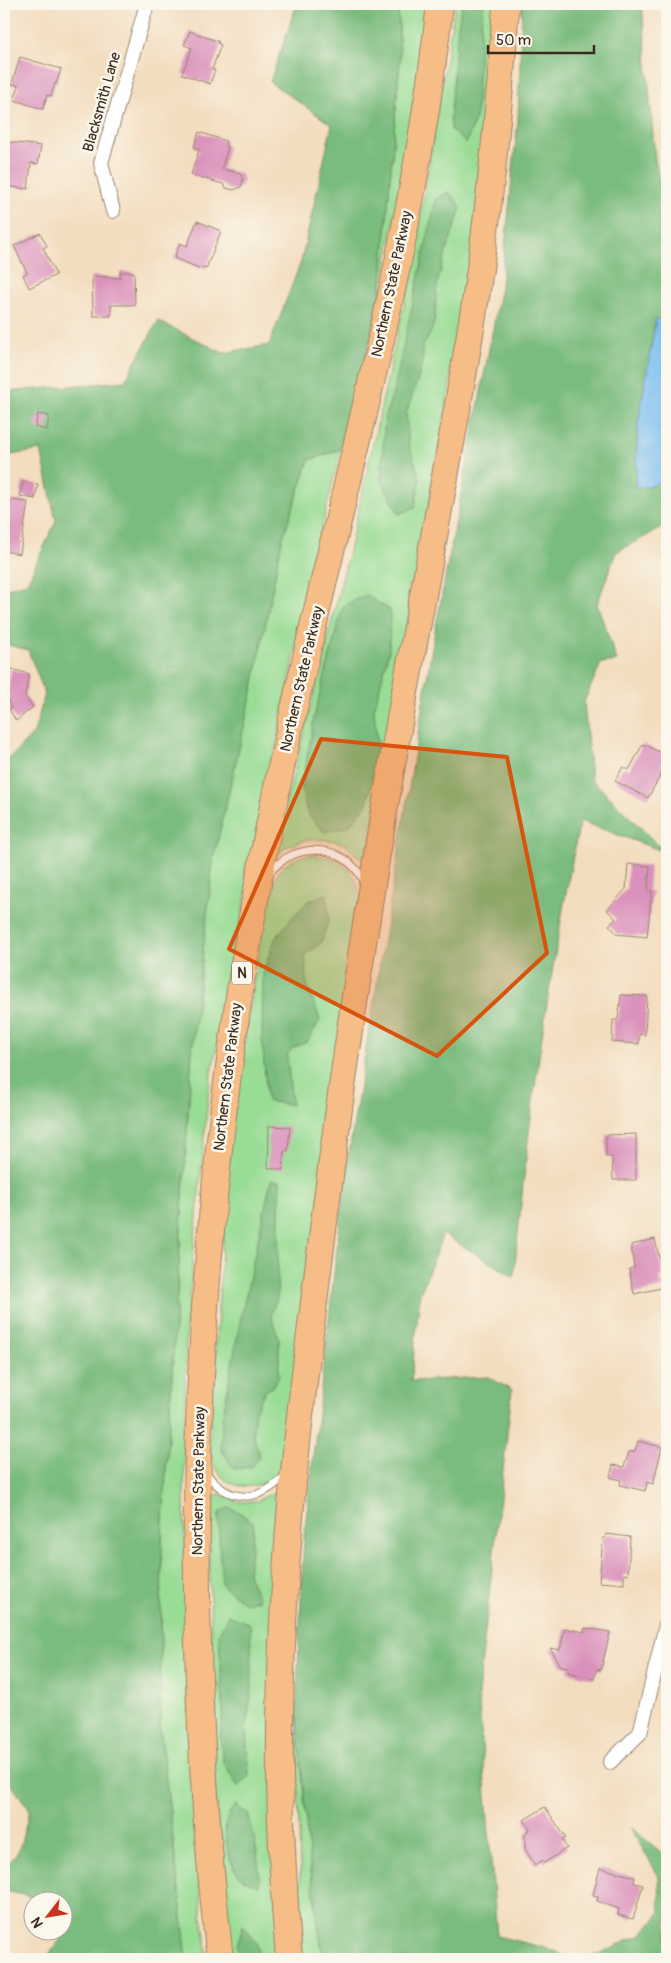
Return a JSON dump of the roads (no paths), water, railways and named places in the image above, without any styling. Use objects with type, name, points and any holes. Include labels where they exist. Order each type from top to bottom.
[{"type":"highway","name":"Northern State Parkway","points":[[220,1959],[202,1744],[198,1590],[198,1458],[208,1262],[219,1151],[231,1049],[257,887],[284,752],[397,266],[422,134],[440,4]]},
{"type":"highway","points":[[289,1959],[281,1830],[280,1692],[284,1590],[295,1462],[333,1150],[370,902],[396,745],[465,365],[477,286],[498,117],[506,4]]},
{"type":"street","name":"Blacksmith Lane","points":[[113,210],[100,163],[147,4]]},
{"type":"street","points":[[610,1762],[640,1733],[667,1621]]},
{"type":"lane","points":[[257,887],[274,867],[290,856],[309,851],[328,851],[338,854],[355,868],[366,886],[370,902]]},
{"type":"lane","points":[[198,1458],[216,1486],[231,1494],[250,1497],[259,1495],[274,1486],[286,1475],[295,1462]]},
{"type":"water","points":[[656,318],[667,324],[667,479],[651,486],[635,488],[638,423]]}]
